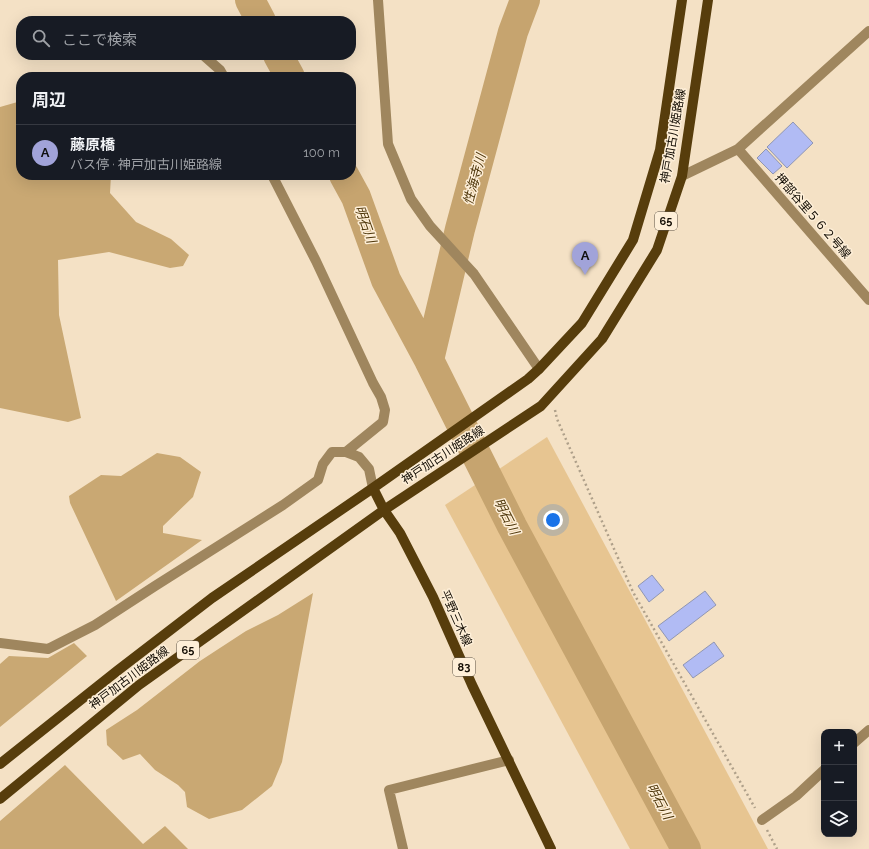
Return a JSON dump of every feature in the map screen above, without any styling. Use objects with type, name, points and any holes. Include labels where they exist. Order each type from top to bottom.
[{"type":"main road","name":"神戸加古川姫路線","points":[[0,764],[212,598],[373,488],[528,379],[582,323],[633,240],[660,150],[682,0]]},
{"type":"main road","name":"神戸加古川姫路線","points":[[0,799],[139,685],[384,510],[540,406],[602,339],[657,250],[682,176],[708,0]]},
{"type":"main road","name":"平野三木線","points":[[373,488],[384,510],[400,534],[433,597],[472,685],[551,849]]},
{"type":"street","points":[[378,0],[388,144],[410,199],[430,226],[474,274],[539,369]]},
{"type":"street","points":[[682,176],[738,149],[869,31]]},
{"type":"street","points":[[209,60],[221,72]]},
{"type":"street","name":"押部谷里５６２号線","points":[[738,149],[869,300]]},
{"type":"street","points":[[275,180],[316,261],[381,397],[385,410],[383,422],[346,452]]},
{"type":"street","points":[[0,643],[48,649],[95,625],[283,505],[318,480],[323,464],[332,452],[346,452],[359,457],[369,469],[373,488]]},
{"type":"street","points":[[857,740],[869,730]]},
{"type":"street","points":[[403,849],[389,790],[509,760]]},
{"type":"street","points":[[762,820],[796,796],[821,773]]},
{"type":"path","points":[[552,394],[557,419],[633,592],[777,849]]},
{"type":"shaded area","points":[[16,102],[16,180],[111,180],[110,193],[136,222],[171,239],[189,255],[183,266],[170,268],[109,252],[58,260],[59,315],[81,418],[68,422],[0,408],[0,107]]},
{"type":"shaded area","points":[[547,437],[768,849],[630,849],[445,505]]},
{"type":"shaded area","points":[[157,453],[180,457],[201,472],[193,497],[163,526],[163,533],[202,540],[116,601],[70,503],[69,496],[101,475],[121,476]]},
{"type":"shaded area","points":[[313,593],[282,762],[272,786],[242,810],[209,819],[187,807],[185,792],[178,785],[155,770],[140,754],[123,760],[107,745],[106,730],[137,710],[200,661],[246,631],[278,615]]},
{"type":"shaded area","points":[[74,643],[87,656],[0,727],[0,664],[9,656],[48,658]]},
{"type":"shaded area","points":[[65,765],[143,844],[165,826],[188,849],[0,849],[0,821]]},
{"type":"building","points":[[793,122],[813,143],[787,168],[767,147]]},
{"type":"building","points":[[766,149],[782,166],[773,174],[757,158]]},
{"type":"building","points":[[652,575],[664,590],[649,602],[638,586]]},
{"type":"building","points":[[705,591],[716,605],[669,641],[658,626]]},
{"type":"building","points":[[714,642],[724,656],[693,678],[683,665]]},
{"type":"waterway","name":"明石川","points":[[250,0],[258,16]]},
{"type":"waterway","name":"性海寺川","points":[[429,360],[460,229],[513,32],[525,0]]},
{"type":"waterway","name":"明石川","points":[[281,60],[287,72]]},
{"type":"waterway","name":"明石川","points":[[347,180],[356,197],[386,280],[429,360],[512,526],[686,849]]},
{"type":"place","name":"藤原橋","points":[[585,275]]}]
